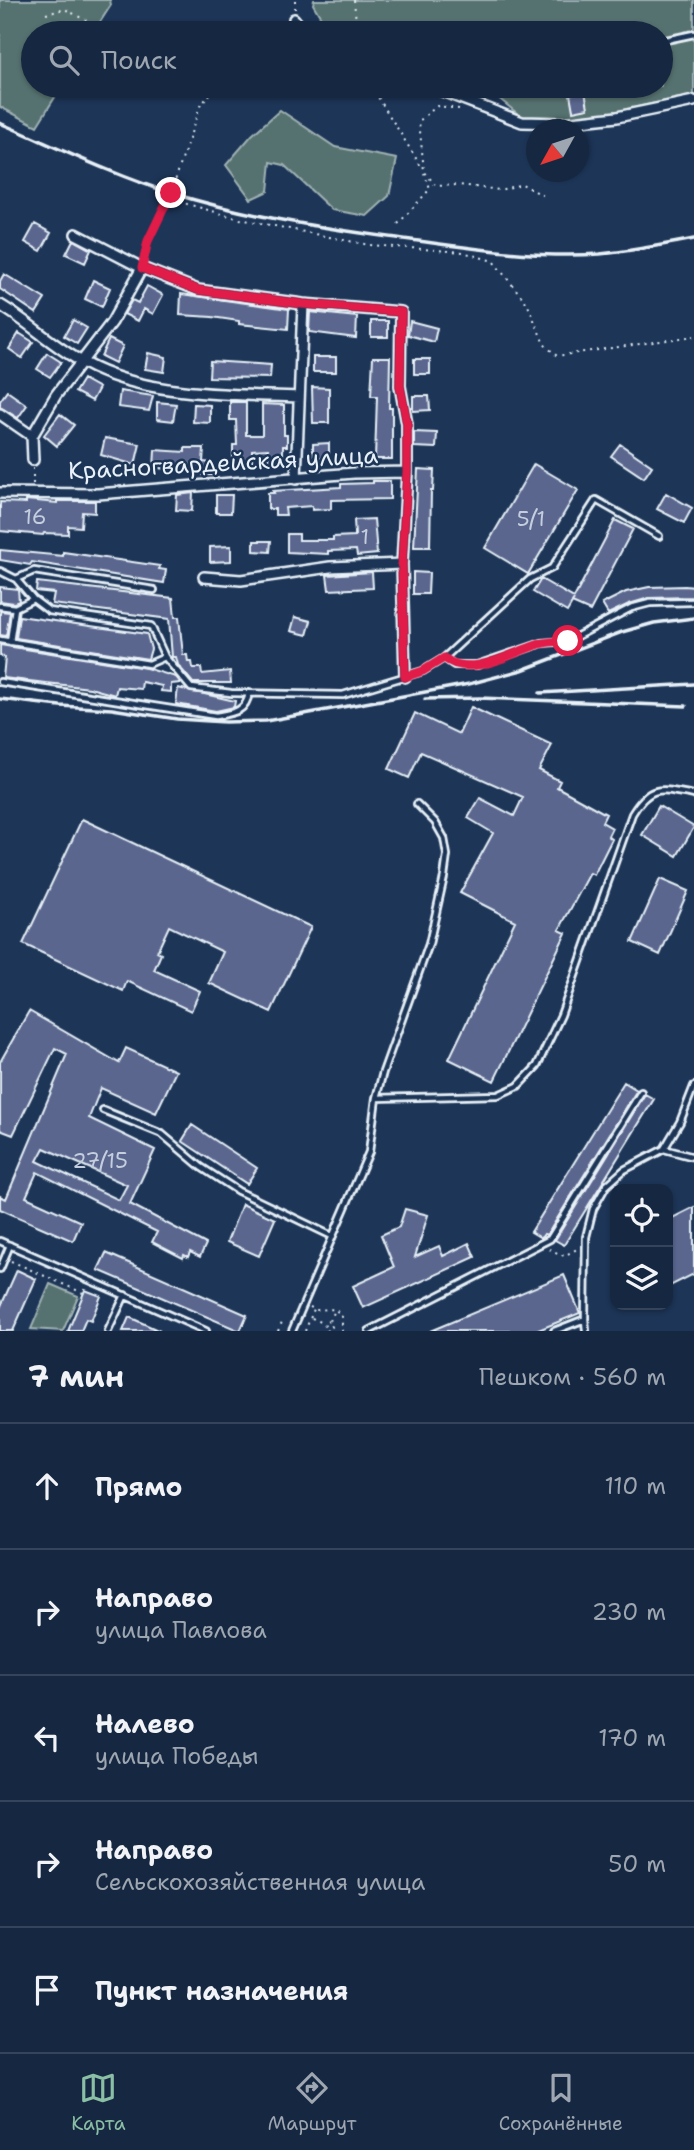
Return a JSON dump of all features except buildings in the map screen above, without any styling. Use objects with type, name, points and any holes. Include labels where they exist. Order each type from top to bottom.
[{"type":"street","points":[[460,98],[522,122],[563,123],[617,117],[694,101]]},
{"type":"street","points":[[76,234],[142,268],[198,290],[303,304],[401,312],[400,386],[407,424],[402,564],[405,677]]},
{"type":"street","points":[[33,460],[32,436],[56,396],[111,322],[142,268]]},
{"type":"street","points":[[296,479],[303,304]]},
{"type":"street","points":[[0,305],[82,362],[132,382],[177,389],[299,397]]},
{"type":"street","points":[[0,414],[32,436]]},
{"type":"street","name":"Красногвардейская улица","points":[[0,493],[99,494],[354,473],[407,472]]},
{"type":"street","points":[[204,577],[241,580],[330,567],[402,564]]},
{"type":"lane","points":[[673,38],[694,34]]},
{"type":"lane","points":[[0,570],[16,579],[33,599],[48,611],[151,626],[165,657],[191,688],[249,693],[343,695],[423,671],[444,658],[530,579],[552,568],[596,500],[659,536]]},
{"type":"lane","points":[[16,579],[34,571],[154,590]]},
{"type":"lane","points":[[0,606],[15,608],[33,599]]},
{"type":"lane","points":[[444,658],[454,666],[477,665],[542,643],[568,641],[631,608],[650,603],[694,602]]},
{"type":"lane","points":[[10,642],[15,608]]},
{"type":"lane","points":[[0,640],[149,664],[165,657]]},
{"type":"lane","points":[[0,682],[216,716],[238,713],[247,702],[249,693]]},
{"type":"lane","points":[[376,1098],[498,1095],[518,1086],[537,1066],[561,1016],[632,814],[642,799],[652,791],[667,790],[694,795]]},
{"type":"lane","points":[[292,1331],[369,1152],[376,1098],[393,1042],[429,944],[447,855],[444,838],[435,822],[417,804]]},
{"type":"lane","points":[[586,1331],[586,1244],[593,1209],[606,1186],[624,1170],[664,1149],[680,1122],[694,1086]]},
{"type":"lane","points":[[369,1331],[550,1239],[641,1092]]},
{"type":"lane","points":[[103,1110],[162,1134],[201,1167],[238,1191],[332,1236]]},
{"type":"lane","points":[[664,1149],[694,1157]]},
{"type":"lane","points":[[0,1241],[206,1331]]},
{"type":"lane","points":[[0,1269],[10,1245]]},
{"type":"lane","points":[[108,1331],[125,1295]]},
{"type":"lane","points":[[554,1331],[585,1320]]},
{"type":"path","points":[[354,0],[356,21]]},
{"type":"path","points":[[46,14],[65,9],[87,21]]},
{"type":"path","points":[[142,268],[148,241],[166,203],[200,106],[207,98]]},
{"type":"path","points":[[378,98],[436,186],[459,184],[500,190],[522,184],[544,196]]},
{"type":"path","points":[[398,224],[430,189],[424,171],[419,121],[438,106],[460,109]]},
{"type":"path","points":[[166,203],[173,200],[240,219],[369,245],[463,253],[493,261],[527,303],[544,344],[557,356],[694,336]]},
{"type":"path","points":[[33,460],[33,492]]},
{"type":"path","points":[[539,1244],[564,1256],[586,1244]]},
{"type":"path","points":[[4,1259],[83,1293]]},
{"type":"path","points":[[302,1304],[314,1309],[335,1309],[342,1317],[342,1331]]},
{"type":"path","points":[[305,1331],[314,1309]]},
{"type":"path","points":[[324,1323],[326,1330],[332,1330],[330,1322],[335,1309]]},
{"type":"path","points":[[311,1317],[324,1323],[330,1322]]},
{"type":"path","points":[[278,1331],[282,1322]]},
{"type":"path","points":[[309,1323],[312,1331]]},
{"type":"green space","points":[[0,0],[110,0],[111,5],[101,21],[21,21],[21,98],[54,98],[37,126],[0,107]]},
{"type":"green space","points":[[314,0],[694,0],[694,95],[603,114],[563,119],[523,118],[498,98],[673,98],[673,21],[323,21],[313,4]]},
{"type":"green space","points":[[280,110],[335,147],[397,159],[389,196],[367,216],[332,210],[284,165],[271,162],[268,191],[251,199],[226,165],[252,135]]},
{"type":"green space","points":[[50,1284],[78,1296],[63,1331],[31,1329]]},
{"type":"railway","points":[[0,123],[149,186],[225,208],[307,224],[468,248],[547,255],[612,253],[694,239]]},
{"type":"railway","points":[[0,699],[112,709],[177,719],[266,721],[469,684],[522,670],[622,632],[654,623],[694,618]]},
{"type":"railway","points":[[540,693],[694,684]]},
{"type":"railway","points":[[425,699],[480,698],[686,706]]},
{"type":"route","points":[[171,193],[148,241],[142,268],[198,290],[303,304],[401,312],[400,386],[407,424],[402,564],[405,677],[423,671],[444,658],[454,666],[477,665],[542,643],[568,641]]}]
